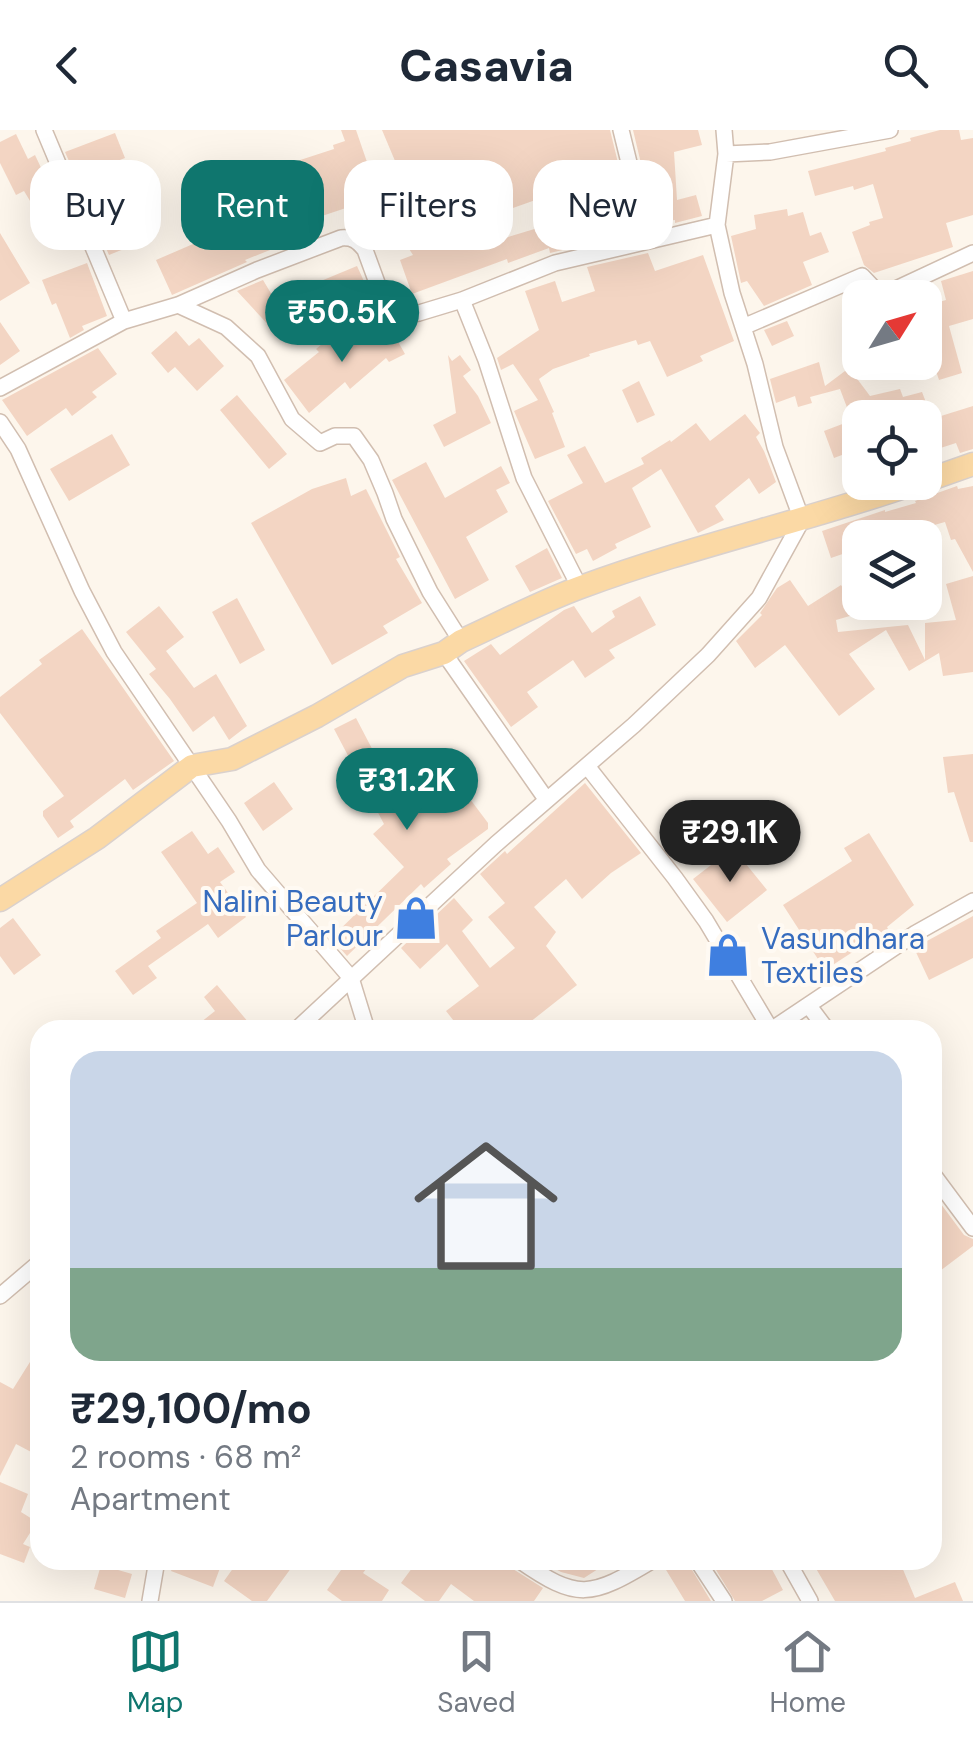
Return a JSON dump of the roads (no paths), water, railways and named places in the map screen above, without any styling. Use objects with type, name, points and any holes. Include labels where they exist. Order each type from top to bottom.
[{"type":"main road","points":[[942,475],[973,464]]},
{"type":"main road","points":[[0,900],[97,838],[192,766],[232,759],[403,666],[580,588],[865,500]]},
{"type":"street","points":[[44,130],[124,321]]},
{"type":"street","points":[[621,130],[628,160]]},
{"type":"street","points":[[307,1020],[546,799],[668,694],[759,598],[802,520],[775,446],[717,224],[726,154],[724,130]]},
{"type":"street","points":[[726,154],[770,152],[890,130]]},
{"type":"street","points":[[673,234],[717,224]]},
{"type":"street","points":[[0,388],[124,321],[178,306],[341,238],[359,242],[392,314],[419,313],[555,263],[608,250]]},
{"type":"street","points":[[743,327],[862,276],[881,296],[973,253]]},
{"type":"street","points":[[462,300],[524,478],[580,588]]},
{"type":"street","points":[[178,306],[226,327],[258,356],[292,419],[320,443],[335,436],[354,436],[371,460],[394,520],[453,647],[546,799]]},
{"type":"street","points":[[0,422],[18,449],[114,652],[258,870],[352,978],[364,1020]]},
{"type":"street","points":[[587,766],[696,907],[765,1020]]},
{"type":"street","points":[[787,1020],[916,933],[973,900]]},
{"type":"street","points":[[809,1006],[820,1020]]},
{"type":"street","points":[[942,1186],[973,1228]]},
{"type":"street","points":[[0,1296],[30,1270]]},
{"type":"street","points":[[150,1596],[155,1570]]},
{"type":"street","points":[[530,1570],[560,1592],[575,1595],[604,1588],[635,1570]]},
{"type":"street","points":[[704,1570],[724,1601]]},
{"type":"street","points":[[792,1570],[810,1601]]},
{"type":"place","name":"Nalini Beauty Parlour","points":[[416,918]]},
{"type":"place","name":"Vasundhara Textiles","points":[[728,955]]}]
